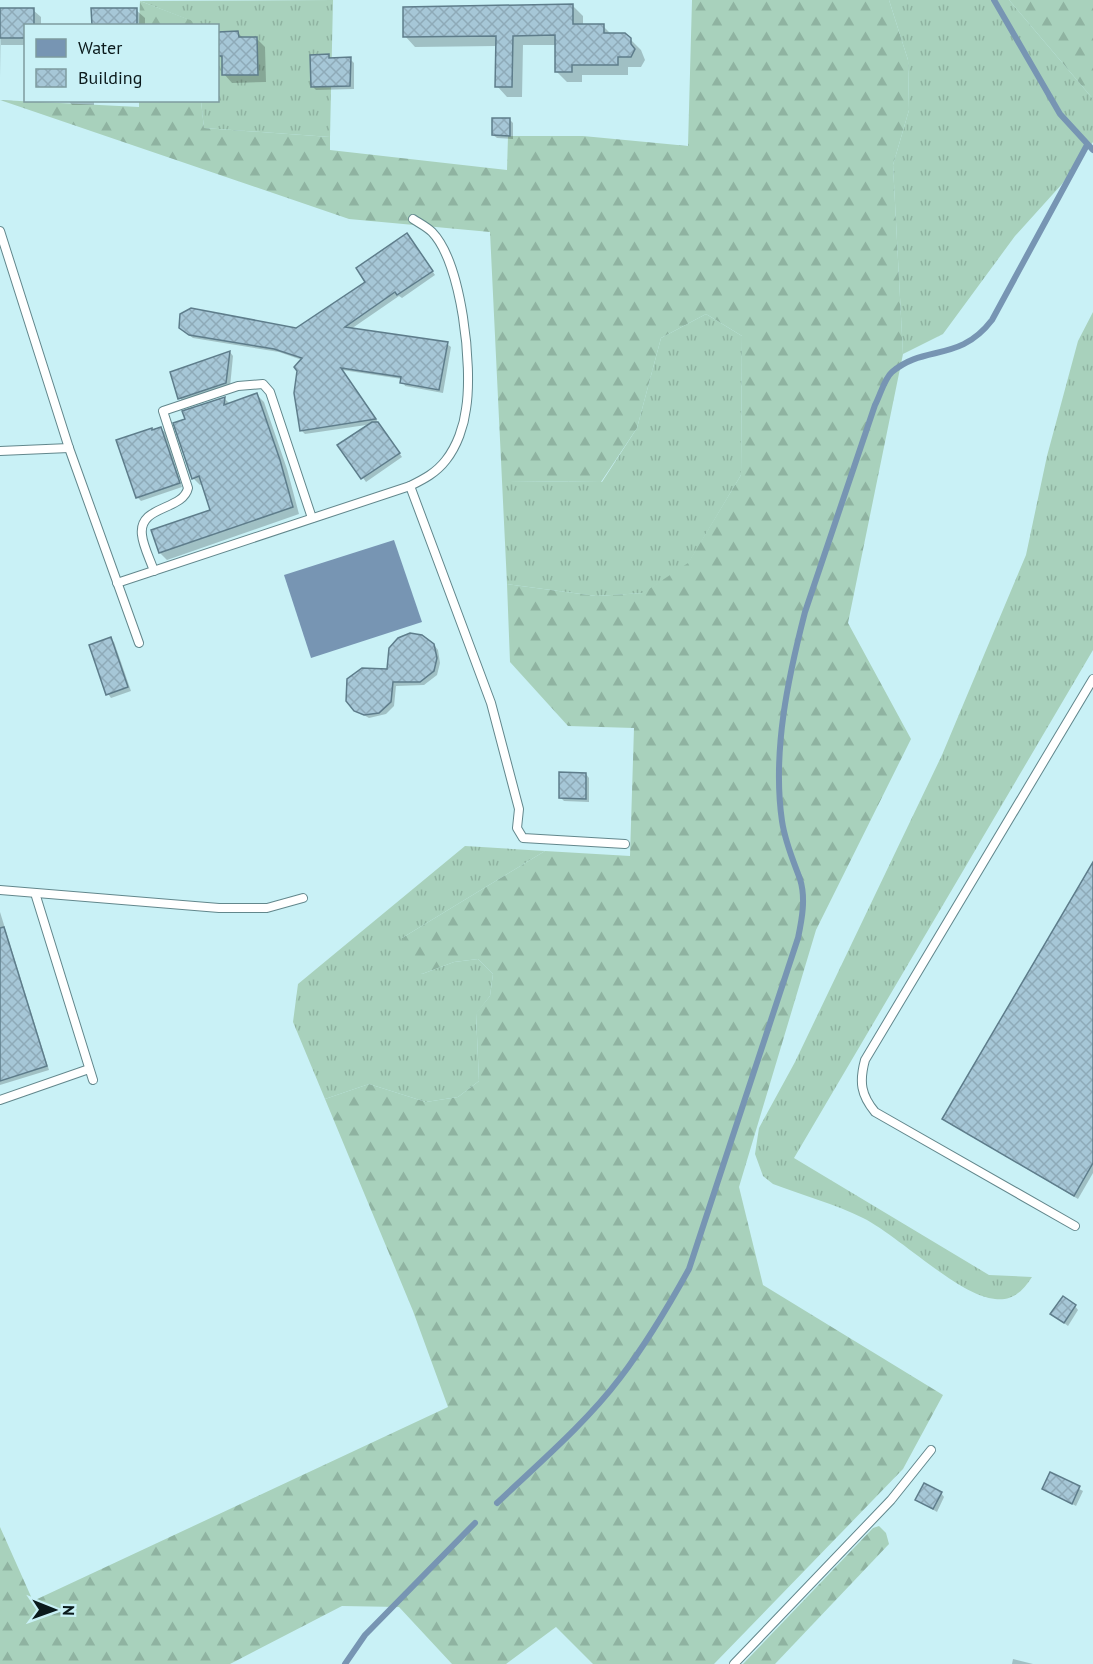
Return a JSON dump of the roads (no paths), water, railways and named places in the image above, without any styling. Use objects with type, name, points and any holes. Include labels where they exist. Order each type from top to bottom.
[{"type":"lane","points":[[117,583],[410,486],[433,475],[447,458],[460,435],[466,409],[467,345],[457,286],[445,253],[432,232],[413,219]]},
{"type":"lane","points":[[0,231],[69,448],[139,644]]},
{"type":"lane","points":[[154,571],[141,533],[143,524],[151,514],[180,501],[186,496],[188,488],[163,411],[238,386],[263,384],[270,392],[312,518]]},
{"type":"lane","points":[[0,451],[69,448]]},
{"type":"lane","points":[[410,486],[491,702],[519,809],[517,828],[523,838],[625,844]]},
{"type":"lane","points":[[1075,1226],[875,1112],[864,1099],[860,1079],[865,1060],[1093,679]]},
{"type":"lane","points":[[0,890],[219,908],[267,908],[303,898]]},
{"type":"lane","points":[[35,893],[93,1080]]},
{"type":"lane","points":[[0,1100],[89,1069]]},
{"type":"lane","points":[[734,1664],[891,1500],[931,1450]]},
{"type":"water","points":[[394,540],[422,622],[311,658],[284,575]]},
{"type":"waterway","points":[[994,0],[1060,114],[1093,150]]},
{"type":"waterway","points":[[497,1503],[561,1443],[607,1395],[648,1339],[689,1269],[798,938],[803,894],[785,836],[779,795],[783,715],[805,612],[882,388],[889,375],[904,363],[955,348],[980,333],[992,320],[1087,145]]},
{"type":"waterway","points":[[345,1664],[365,1635],[475,1523]]}]
